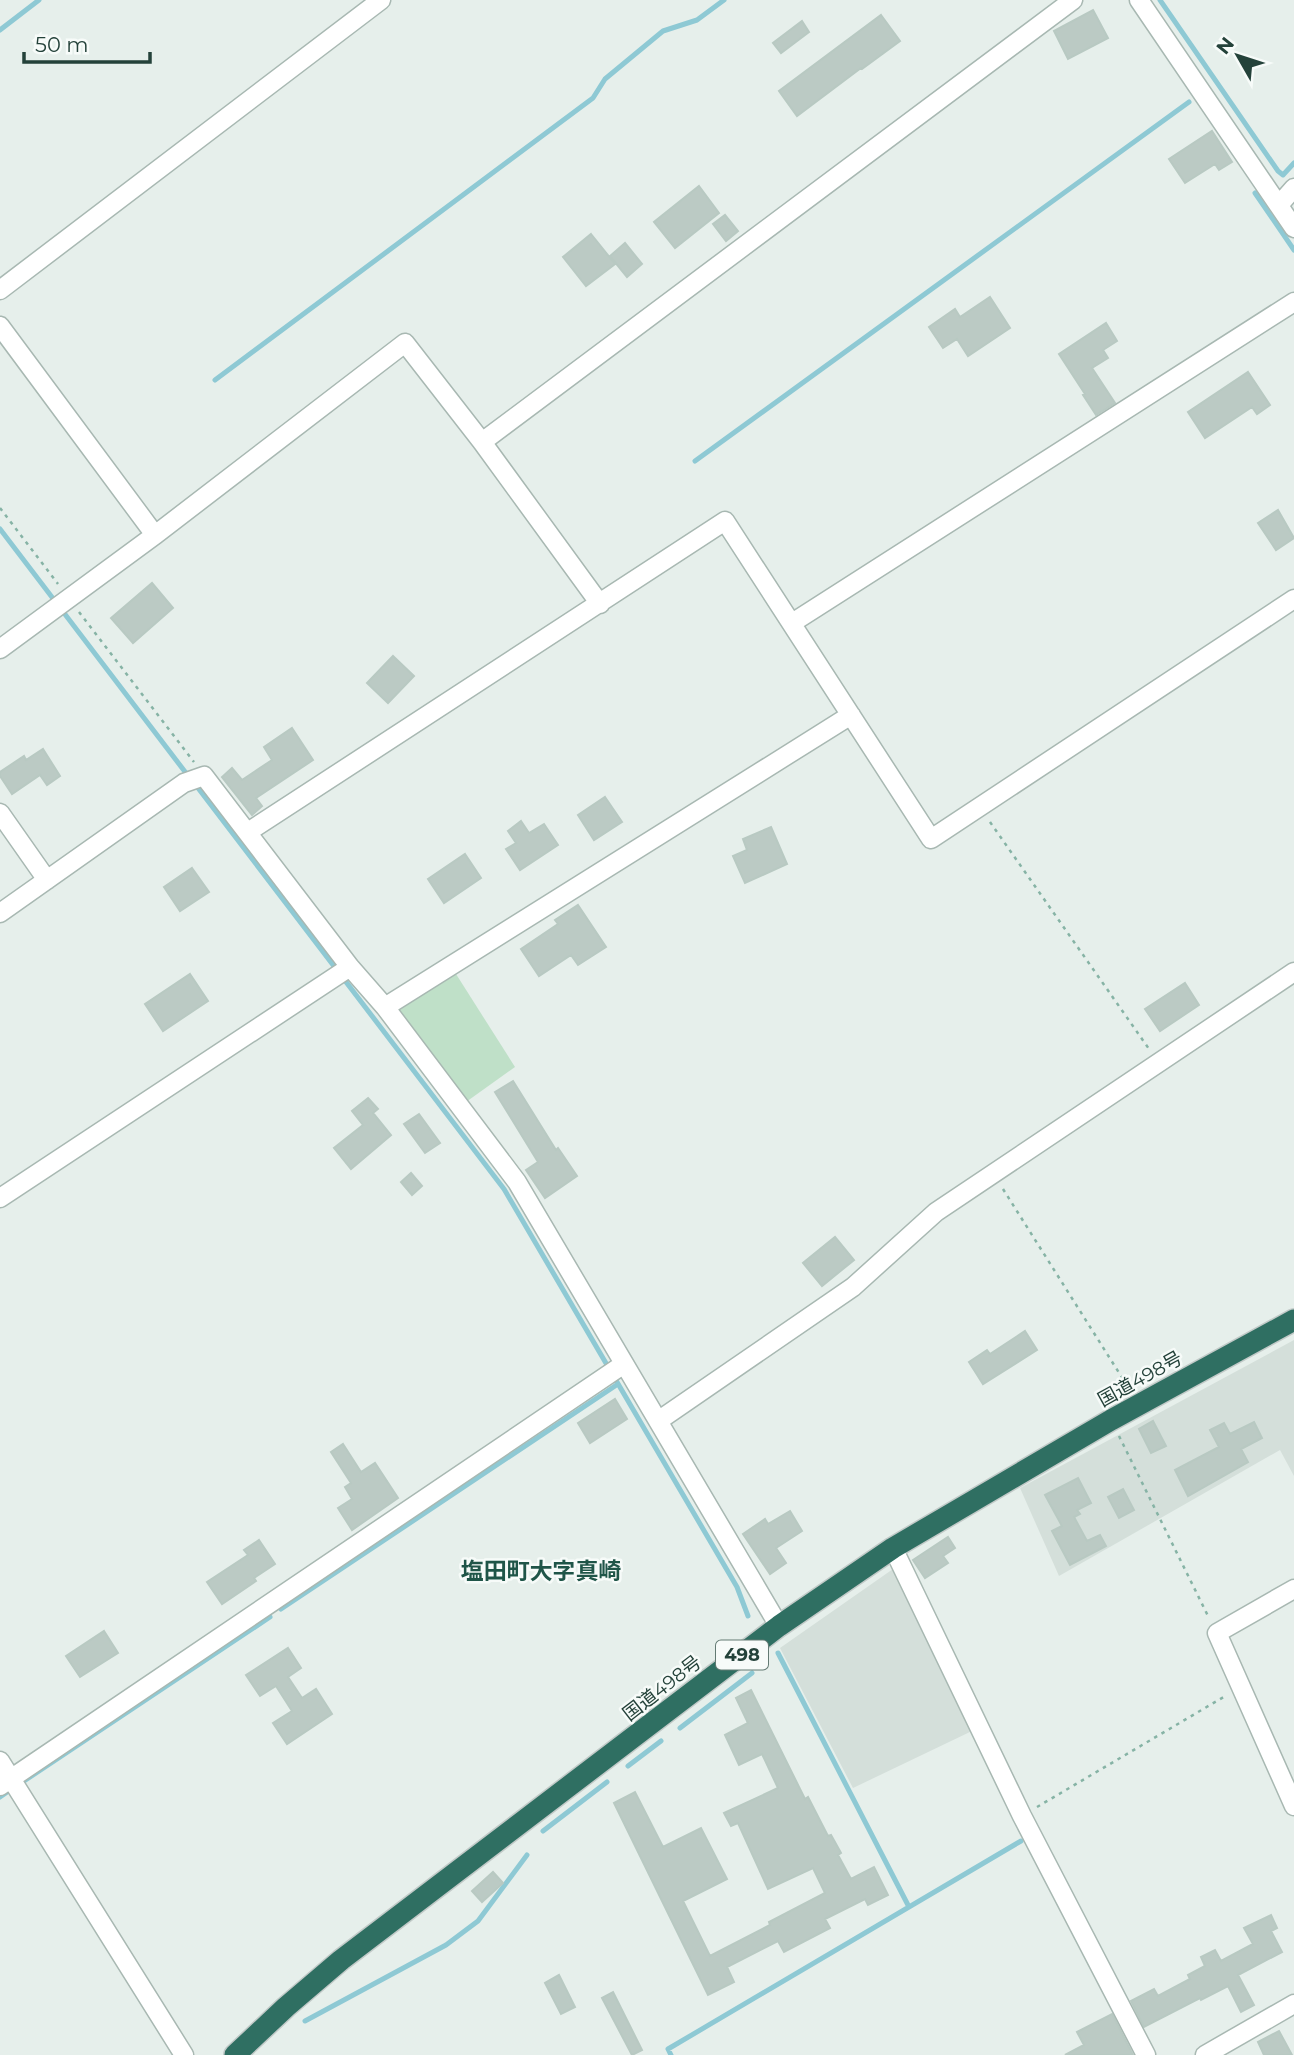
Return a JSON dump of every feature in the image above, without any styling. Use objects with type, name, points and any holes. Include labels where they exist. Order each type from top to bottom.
[{"type":"highway","name":"国道498号","points":[[235,2055],[341,1961],[779,1626],[893,1548],[1111,1420],[1294,1320]]},
{"type":"street","points":[[0,290],[381,0]]},
{"type":"street","points":[[482,442],[1073,0]]},
{"type":"street","points":[[1139,0],[1294,228]]},
{"type":"street","points":[[1279,205],[1294,188]]},
{"type":"street","points":[[792,623],[1294,302]]},
{"type":"street","points":[[0,326],[155,535]]},
{"type":"street","points":[[0,649],[155,535],[405,344],[482,442],[600,604]]},
{"type":"street","points":[[248,832],[725,522],[930,839],[1294,599]]},
{"type":"street","points":[[385,1007],[851,715]]},
{"type":"street","points":[[0,913],[184,783],[204,776],[350,967],[385,1007],[517,1182],[779,1626]]},
{"type":"street","points":[[0,813],[47,880]]},
{"type":"street","points":[[0,1198],[350,967]]},
{"type":"street","points":[[658,1421],[853,1287],[936,1212],[1294,972]]},
{"type":"street","points":[[6,1782],[624,1364]]},
{"type":"street","points":[[893,1548],[1022,1816],[1146,2055]]},
{"type":"street","points":[[1294,1589],[1217,1633],[1294,1806]]},
{"type":"street","points":[[0,1761],[6,1782],[184,2055]]},
{"type":"street","points":[[1205,2055],[1294,2004]]},
{"type":"path","points":[[0,508],[204,776]]},
{"type":"path","points":[[979,807],[1159,1063]]},
{"type":"path","points":[[993,1174],[1139,1405]]},
{"type":"path","points":[[1111,1420],[1217,1633]]},
{"type":"path","points":[[1022,1816],[1241,1687]]},
{"type":"shaded area","points":[[1294,1340],[1294,1476],[1280,1450],[1059,1576],[1020,1488]]},
{"type":"shaded area","points":[[893,1569],[972,1731],[853,1788],[780,1648]]},
{"type":"green space","points":[[456,974],[515,1067],[466,1102],[399,1009]]},
{"type":"building","points":[[1093,10],[1108,38],[1068,59],[1054,31]]},
{"type":"building","points":[[881,15],[900,41],[797,116],[779,91]]},
{"type":"building","points":[[802,21],[809,32],[781,53],[773,43]]},
{"type":"building","points":[[1212,131],[1232,162],[1219,170],[1215,164],[1185,183],[1169,159]]},
{"type":"building","points":[[699,186],[719,213],[675,248],[654,222]]},
{"type":"building","points":[[725,215],[738,231],[726,241],[713,224]]},
{"type":"building","points":[[591,234],[615,264],[586,286],[563,257]]},
{"type":"building","points":[[625,243],[642,264],[627,277],[610,256]]},
{"type":"building","points":[[990,297],[1010,328],[968,356],[957,339],[943,348],[929,327],[955,309],[960,317]]},
{"type":"building","points":[[1106,323],[1117,341],[1103,350],[1108,358],[1092,368],[1115,403],[1096,415],[1059,354]]},
{"type":"building","points":[[1248,372],[1270,405],[1257,414],[1252,407],[1205,438],[1188,412]]},
{"type":"building","points":[[1278,510],[1294,538],[1276,550],[1258,523]]},
{"type":"building","points":[[152,583],[173,608],[133,643],[111,618]]},
{"type":"building","points":[[393,656],[414,676],[388,703],[367,683]]},
{"type":"building","points":[[292,728],[313,760],[256,798],[262,806],[252,815],[222,777],[232,768],[242,780],[272,760],[264,747]]},
{"type":"building","points":[[43,749],[60,776],[47,785],[40,775],[12,794],[0,772],[24,756],[26,760]]},
{"type":"building","points":[[605,797],[622,822],[594,840],[578,815]]},
{"type":"building","points":[[521,821],[529,833],[544,824],[558,845],[520,870],[506,849],[516,843],[508,831]]},
{"type":"building","points":[[771,827],[787,864],[745,883],[733,856],[747,850],[743,839]]},
{"type":"building","points":[[465,854],[481,878],[444,903],[428,879]]},
{"type":"building","points":[[192,868],[209,892],[180,911],[164,887]]},
{"type":"building","points":[[578,905],[606,947],[578,965],[571,955],[539,976],[521,949],[558,924],[555,920]]},
{"type":"building","points":[[190,974],[208,1001],[163,1031],[145,1004]]},
{"type":"building","points":[[1185,983],[1199,1005],[1160,1031],[1145,1009]]},
{"type":"building","points":[[513,1081],[556,1150],[558,1148],[577,1176],[545,1198],[526,1170],[538,1162],[495,1092]]},
{"type":"building","points":[[368,1098],[378,1109],[373,1113],[391,1135],[351,1169],[334,1148],[363,1125],[352,1111]]},
{"type":"building","points":[[419,1114],[440,1143],[425,1153],[404,1124]]},
{"type":"building","points":[[411,1173],[422,1186],[412,1195],[401,1182]]},
{"type":"building","points":[[835,1237],[854,1260],[822,1286],[803,1263]]},
{"type":"building","points":[[1025,1331],[1037,1350],[983,1384],[969,1362],[987,1350],[990,1354]]},
{"type":"building","points":[[615,1399],[627,1419],[590,1443],[578,1423]]},
{"type":"building","points":[[1153,1421],[1166,1446],[1151,1453],[1139,1429]]},
{"type":"building","points":[[1254,1422],[1262,1438],[1241,1449],[1248,1462],[1188,1496],[1175,1470],[1219,1447],[1210,1430],[1224,1423],[1230,1434]]},
{"type":"building","points":[[343,1444],[361,1472],[375,1463],[398,1498],[352,1530],[338,1508],[352,1499],[345,1487],[351,1483],[331,1452]]},
{"type":"building","points":[[1078,1478],[1091,1503],[1077,1510],[1080,1514],[1074,1517],[1087,1541],[1100,1535],[1106,1546],[1070,1565],[1052,1531],[1062,1526],[1045,1495]]},
{"type":"building","points":[[1123,1489],[1134,1510],[1119,1518],[1108,1497]]},
{"type":"building","points":[[790,1511],[802,1531],[776,1548],[786,1563],[770,1574],[743,1534],[765,1519],[768,1524]]},
{"type":"building","points":[[948,1537],[955,1548],[943,1556],[948,1563],[925,1578],[913,1560]]},
{"type":"building","points":[[259,1540],[275,1564],[254,1578],[256,1581],[222,1604],[207,1582],[248,1555],[244,1550]]},
{"type":"building","points":[[104,1631],[118,1653],[80,1677],[66,1656]]},
{"type":"building","points":[[288,1648],[301,1668],[288,1677],[302,1698],[316,1689],[332,1714],[287,1744],[273,1723],[292,1711],[276,1686],[260,1696],[246,1675]]},
{"type":"building","points":[[751,1690],[805,1799],[808,1797],[828,1836],[831,1835],[841,1853],[838,1855],[851,1879],[874,1867],[888,1895],[868,1905],[865,1899],[825,1919],[830,1928],[784,1952],[778,1941],[727,1967],[734,1982],[708,1995],[614,1803],[635,1792],[663,1847],[701,1828],[727,1879],[683,1901],[710,1956],[825,1893],[813,1868],[768,1889],[738,1823],[731,1826],[724,1813],[778,1788],[762,1754],[739,1765],[725,1735],[748,1723],[736,1698]]},
{"type":"building","points":[[493,1872],[503,1883],[482,1902],[472,1891]]},
{"type":"building","points":[[1271,1915],[1277,1928],[1271,1931],[1282,1952],[1238,1975],[1254,2005],[1241,2012],[1228,1986],[1144,2027],[1131,2001],[1154,1989],[1158,1996],[1190,1979],[1188,1975],[1205,1966],[1201,1957],[1215,1950],[1221,1961],[1253,1944],[1244,1928]]},
{"type":"building","points":[[559,1975],[575,2007],[561,2014],[545,1983]]},
{"type":"building","points":[[613,1992],[642,2050],[632,2055],[602,1998]]},
{"type":"building","points":[[1112,2014],[1133,2055],[1065,2055],[1084,2045],[1077,2032]]},
{"type":"building","points":[[1279,2031],[1292,2055],[1264,2055],[1258,2042]]},
{"type":"waterway","points":[[0,30],[39,0]]},
{"type":"waterway","points":[[215,380],[593,98],[605,79],[663,31],[697,20],[724,0]]},
{"type":"waterway","points":[[1160,0],[1278,171],[1283,175],[1294,163]]},
{"type":"waterway","points":[[695,461],[1189,102]]},
{"type":"waterway","points":[[1255,193],[1294,250]]},
{"type":"waterway","points":[[0,529],[189,777]]},
{"type":"waterway","points":[[195,784],[504,1189],[737,1587],[748,1616]]},
{"type":"waterway","points":[[281,1609],[618,1384]]},
{"type":"waterway","points":[[24,1781],[270,1617]]},
{"type":"waterway","points":[[778,1653],[909,1907]]},
{"type":"waterway","points":[[680,1728],[752,1673]]},
{"type":"waterway","points":[[628,1766],[661,1741]]},
{"type":"waterway","points":[[543,1831],[607,1782]]},
{"type":"waterway","points":[[0,1797],[10,1790]]},
{"type":"waterway","points":[[671,2055],[668,2049],[1021,1841]]},
{"type":"waterway","points":[[305,2021],[446,1945],[478,1921],[527,1855]]},
{"type":"district","name":"塩田町大字真崎","points":[[541,1571]]}]
